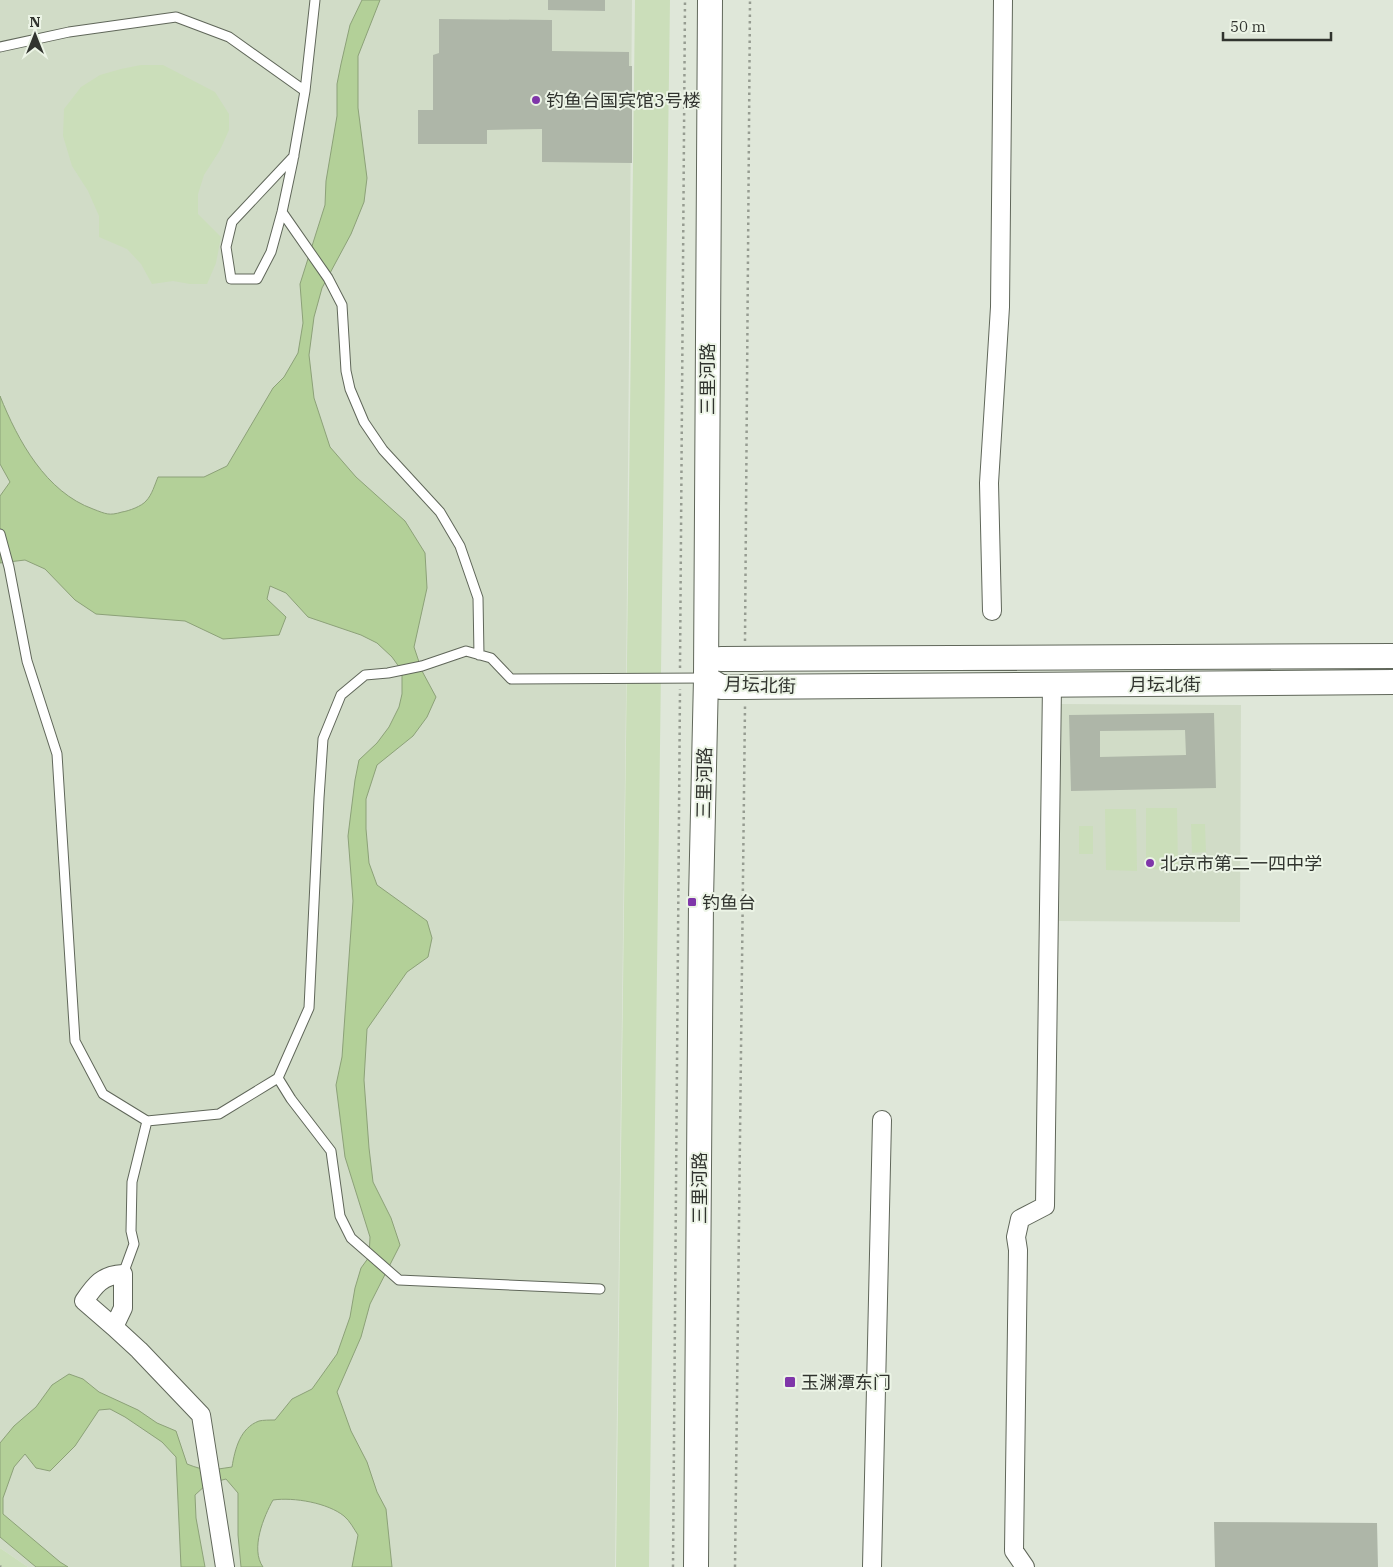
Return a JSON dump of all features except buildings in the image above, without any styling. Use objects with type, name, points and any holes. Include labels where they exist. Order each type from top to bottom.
[{"type":"main road","name":"三里河路","points":[[710,0],[713,682],[710,1567]]},
{"type":"main road","name":"三里河路","points":[[696,1567],[701,900],[713,682],[721,659],[720,457],[724,0]]},
{"type":"main road","name":"月坛北街","points":[[721,659],[1393,656]]},
{"type":"main road","name":"月坛北街","points":[[713,682],[745,687],[1393,682]]},
{"type":"street","points":[[992,611],[989,484],[1000,306],[1003,0]]},
{"type":"street","points":[[1025,1567],[1014,1551],[1018,1250],[1016,1237],[1020,1219],[1046,1206],[1052,685]]},
{"type":"street","points":[[872,1567],[882,1120]]},
{"type":"street","points":[[114,1327],[123,1308],[123,1274],[111,1274],[96,1283],[84,1301],[138,1350],[201,1415],[225,1567]]},
{"type":"lane","points":[[294,156],[232,222],[226,247],[231,279],[257,279],[271,252],[294,156],[305,91],[314,0]]},
{"type":"lane","points":[[0,47],[69,32],[176,17],[229,37],[305,91]]},
{"type":"lane","points":[[282,212],[328,278],[342,305],[346,371],[350,389],[364,422],[383,450],[440,512],[460,546],[478,598],[479,654]]},
{"type":"lane","points":[[0,534],[9,567],[27,661],[57,754],[75,1041],[103,1094],[147,1121],[219,1114],[278,1078],[309,1008],[318,798],[324,739],[341,695],[365,675],[388,673],[422,666],[466,651],[491,658],[511,678],[680,678],[713,682]]},
{"type":"lane","points":[[278,1078],[291,1100],[331,1152],[340,1216],[351,1238],[399,1280],[600,1289]]},
{"type":"lane","points":[[123,1274],[134,1244],[131,1231],[132,1182],[147,1121]]},
{"type":"path","name":"三里河路","points":[[673,1567],[685,0]]},
{"type":"path","points":[[745,660],[750,0]]},
{"type":"path","points":[[736,1567],[745,687]]},
{"type":"shaded area","points":[[0,0],[632,0],[626,700],[615,1567],[28,1567],[0,1548]]},
{"type":"shaded area","points":[[362,0],[380,0],[358,56],[358,108],[367,178],[364,202],[351,234],[322,288],[314,317],[309,355],[314,398],[330,447],[356,477],[405,521],[425,553],[427,588],[414,647],[422,671],[436,697],[427,717],[413,736],[377,765],[366,799],[369,863],[377,885],[427,921],[432,938],[428,957],[407,972],[367,1029],[364,1080],[373,1182],[391,1218],[400,1245],[370,1304],[361,1337],[337,1392],[351,1431],[367,1462],[377,1492],[386,1509],[392,1567],[352,1567],[358,1535],[346,1518],[337,1511],[320,1504],[281,1499],[273,1500],[262,1523],[258,1551],[259,1560],[263,1567],[241,1567],[238,1535],[238,1493],[226,1479],[207,1484],[195,1495],[196,1518],[205,1567],[181,1567],[176,1457],[162,1442],[110,1409],[99,1410],[75,1446],[50,1471],[36,1468],[25,1454],[14,1467],[3,1498],[3,1514],[68,1567],[36,1567],[0,1537],[0,1443],[14,1426],[36,1407],[52,1385],[69,1374],[83,1379],[99,1392],[138,1410],[157,1423],[176,1431],[187,1464],[204,1469],[214,1469],[232,1467],[237,1446],[247,1429],[259,1421],[275,1420],[292,1399],[312,1389],[337,1354],[350,1317],[361,1268],[369,1257],[370,1237],[345,1157],[336,1085],[342,1057],[353,901],[348,836],[359,760],[377,743],[389,727],[399,707],[402,694],[402,671],[392,657],[377,643],[361,635],[308,617],[286,593],[270,586],[267,599],[286,617],[279,635],[223,639],[185,621],[96,614],[75,600],[45,569],[25,560],[0,563],[0,496],[10,482],[0,464],[0,396],[25,447],[48,478],[76,501],[104,513],[118,513],[142,505],[150,496],[158,477],[204,477],[227,466],[273,388],[284,377],[298,353],[303,323],[300,284],[325,205],[326,181],[337,116],[337,84],[350,25]]},
{"type":"shaded area","points":[[635,0],[670,0],[649,1567],[616,1567]]},
{"type":"shaded area","points":[[141,65],[163,65],[215,92],[229,114],[229,130],[220,150],[204,175],[198,194],[198,214],[221,237],[216,263],[207,284],[173,281],[152,284],[141,264],[127,249],[99,237],[99,216],[88,191],[72,166],[63,136],[64,109],[81,87],[100,75]]},
{"type":"shaded area","name":"北京市第二一四中学","points":[[1060,704],[1241,705],[1240,922],[1059,921]]},
{"type":"shaded area","points":[[1146,808],[1177,808],[1178,870],[1146,869]]},
{"type":"shaded area","points":[[1105,809],[1136,809],[1137,871],[1106,870]]},
{"type":"shaded area","points":[[1191,824],[1205,824],[1206,852],[1192,853]]},
{"type":"shaded area","points":[[1079,826],[1093,826],[1093,854],[1079,854]]},
{"type":"shaded area","points":[[0,1548],[28,1567],[0,1567]]},
{"type":"place","name":"钓鱼台国宾馆3号楼","points":[[536,100]]},
{"type":"place","name":"北京市第二一四中学","points":[[1150,863]]},
{"type":"place","name":"钓鱼台","points":[[692,902]]},
{"type":"place","name":"玉渊潭东门","points":[[790,1382]]}]
